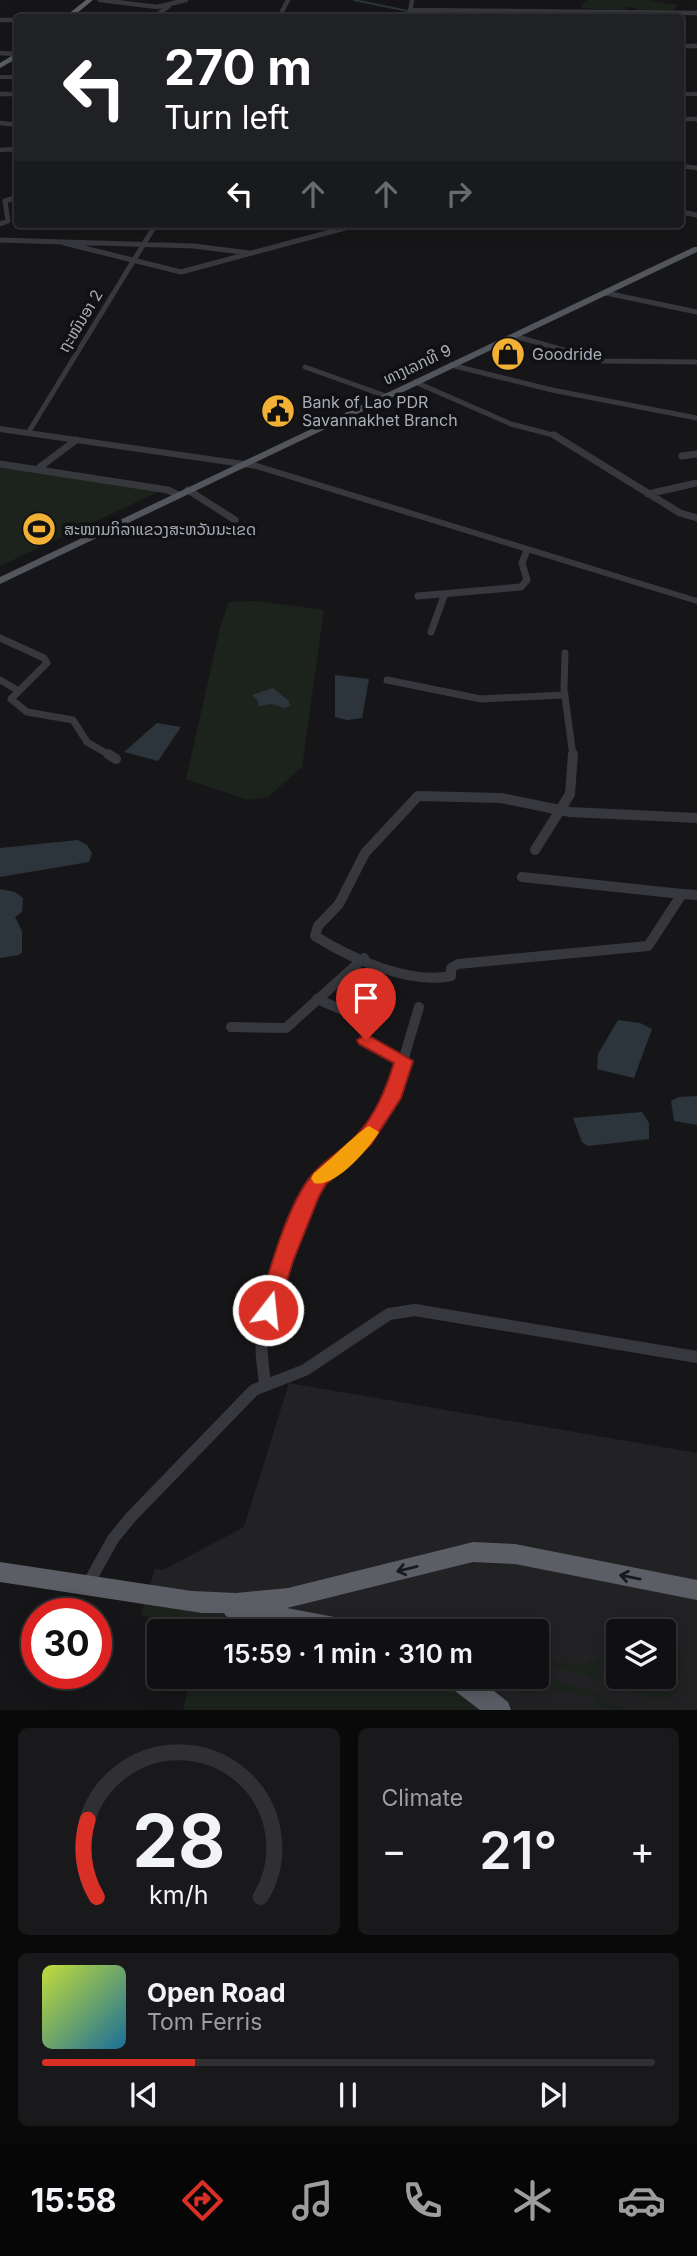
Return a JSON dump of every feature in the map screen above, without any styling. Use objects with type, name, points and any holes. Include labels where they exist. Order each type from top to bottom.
[{"type":"highway","points":[[74,14],[92,0]]},
{"type":"highway","points":[[1,72],[14,59]]},
{"type":"highway","points":[[193,1601],[236,1603],[288,1598],[473,1552],[515,1554],[697,1590]]},
{"type":"highway","points":[[0,1572],[193,1601],[287,1619]]},
{"type":"highway","points":[[472,1689],[499,1710]]},
{"type":"main road","name":"ທາງເລກທີ 9","points":[[0,581],[697,249]]},
{"type":"street","points":[[100,0],[170,6]]},
{"type":"street","points":[[159,14],[186,0]]},
{"type":"street","points":[[410,14],[412,0]]},
{"type":"street","points":[[410,10],[646,14]]},
{"type":"street","points":[[0,224],[8,221],[5,201],[14,198]]},
{"type":"street","name":"ຖະໜົນອາ 2","points":[[28,433],[153,228]]},
{"type":"street","points":[[64,243],[181,272],[345,228]]},
{"type":"street","points":[[0,240],[194,246],[251,254]]},
{"type":"street","points":[[606,293],[697,312]]},
{"type":"street","points":[[514,336],[603,361],[697,362]]},
{"type":"street","points":[[451,365],[552,390],[697,418]]},
{"type":"street","points":[[305,367],[386,396]]},
{"type":"street","points":[[415,382],[511,424],[551,433],[680,513],[697,518]]},
{"type":"street","points":[[0,429],[244,464],[697,601]]},
{"type":"street","points":[[40,467],[76,440]]},
{"type":"street","points":[[682,456],[697,454]]},
{"type":"street","points":[[0,464],[183,493],[235,520]]},
{"type":"street","points":[[648,494],[697,483]]},
{"type":"street","points":[[418,596],[511,590],[526,585],[522,563],[527,550]]},
{"type":"street","points":[[431,632],[444,596]]},
{"type":"street","points":[[0,638],[47,660],[46,666],[11,699],[24,711],[72,719],[87,742],[116,759]]},
{"type":"street","points":[[535,850],[562,810],[575,780],[563,695],[565,653]]},
{"type":"street","points":[[0,680],[19,691]]},
{"type":"street","points":[[387,680],[481,699],[563,695]]},
{"type":"street","points":[[682,894],[653,942],[638,949],[457,964],[451,968],[451,976],[445,979],[408,974],[315,936],[315,930],[339,904],[365,853],[412,799],[425,796],[501,798],[562,810],[697,818]]},
{"type":"street","points":[[522,877],[697,895]]},
{"type":"street","points":[[232,1027],[286,1028],[364,958]]},
{"type":"street","points":[[317,999],[368,1021],[366,1040],[404,1061]]},
{"type":"street","points":[[265,1384],[261,1343],[268,1310],[283,1261],[309,1195],[319,1179],[364,1139],[392,1098],[419,1007]]},
{"type":"street","points":[[88,1584],[113,1539],[131,1517],[254,1390],[305,1370],[389,1314],[400,1310],[415,1310],[697,1357]]},
{"type":"shaded area","points":[[588,0],[649,0],[677,5],[673,12],[636,12],[635,8],[625,7],[627,11],[582,8],[581,5]]},
{"type":"shaded area","name":"ສະໜາມກິລາແຂວງສະຫວັນນະເຂດ","points":[[0,466],[142,487],[158,492],[0,566]]},
{"type":"shaded area","points":[[257,601],[324,610],[302,767],[268,797],[248,800],[186,779],[220,628],[229,602]]},
{"type":"shaded area","points":[[335,675],[369,679],[362,718],[347,720],[335,717]]},
{"type":"shaded area","points":[[273,688],[289,701],[290,706],[258,706],[258,701],[252,695]]},
{"type":"shaded area","points":[[157,723],[181,727],[158,761],[124,752]]},
{"type":"shaded area","points":[[78,840],[87,845],[92,853],[89,862],[0,877],[0,848]]},
{"type":"shaded area","points":[[0,889],[15,892],[23,898],[22,912],[15,917],[22,931],[22,952],[19,955],[0,958]]},
{"type":"shaded area","points":[[618,1020],[640,1023],[652,1029],[634,1078],[597,1069],[598,1054]]},
{"type":"shaded area","points":[[697,1096],[697,1125],[674,1121],[671,1101],[679,1097]]},
{"type":"shaded area","points":[[642,1112],[649,1123],[649,1139],[588,1146],[582,1142],[573,1118]]},
{"type":"shaded area","points":[[289,1383],[697,1453],[697,1710],[183,1710],[187,1689],[549,1689],[549,1619],[149,1619],[141,1615],[155,1568],[163,1570],[244,1527]]},
{"type":"shaded area","points":[[145,1601],[184,1608],[181,1617],[188,1619],[149,1619],[141,1615]]},
{"type":"shaded area","points":[[198,1612],[233,1619],[196,1619]]},
{"type":"shaded area","points":[[676,1647],[682,1656],[678,1692],[662,1698],[640,1694],[633,1689],[676,1689]]},
{"type":"shaded area","points":[[599,1657],[603,1683],[590,1676],[549,1666],[549,1660],[577,1663]]},
{"type":"shaded area","points":[[549,1678],[592,1691],[625,1710],[596,1708],[597,1697],[549,1688]]},
{"type":"shaded area","points":[[187,1689],[448,1689],[478,1710],[183,1710]]},
{"type":"shaded area","points":[[513,1689],[532,1689],[531,1693]]},
{"type":"waterway","points":[[354,0],[408,11]]},
{"type":"slow traffic","points":[[321,1178],[350,1155],[369,1132]]},
{"type":"place","name":"Goodride","points":[[508,354]]},
{"type":"place","name":"Bank of Lao PDR Savannakhet Branch","points":[[278,411]]},
{"type":"place","name":"ສະໜາມກິລາແຂວງສະຫວັນນະເຂດ","points":[[39,529]]},
{"type":"route","points":[[268,1310],[283,1261],[309,1195],[319,1179],[350,1155],[364,1139],[392,1098],[404,1061],[366,1040]]}]
